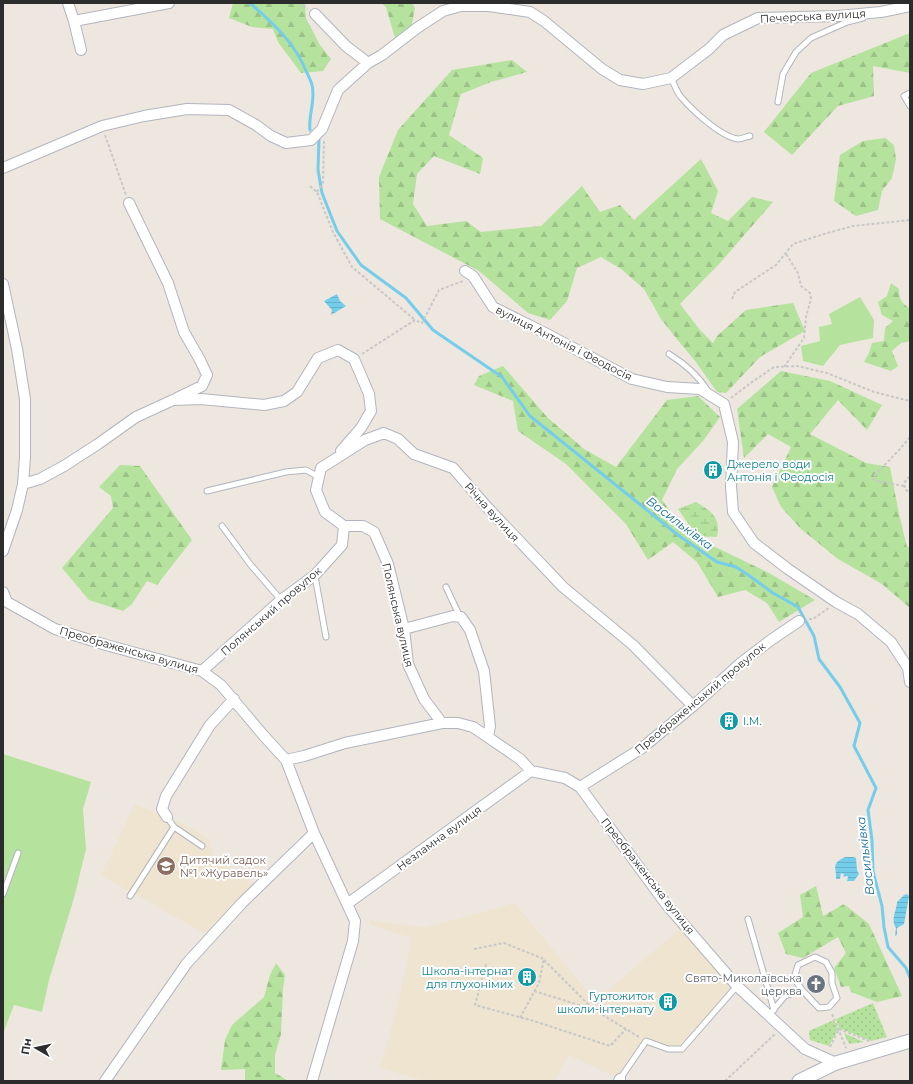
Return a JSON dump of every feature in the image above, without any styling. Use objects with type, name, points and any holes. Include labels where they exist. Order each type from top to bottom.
[{"type":"street","points":[[68,3],[81,50]]},
{"type":"street","points":[[74,21],[169,3]]},
{"type":"street","name":"Печерська вулиця","points":[[322,129],[338,90],[368,63],[382,55],[442,11],[461,6],[489,6],[530,12],[544,21],[602,70],[620,80],[643,84],[671,78],[709,50],[723,35],[758,18],[812,17],[881,12],[910,6]]},
{"type":"street","points":[[315,14],[346,46],[368,63]]},
{"type":"street","points":[[3,168],[102,126],[144,116],[187,109],[229,110],[256,125],[271,136],[286,143],[311,140],[322,129]]},
{"type":"street","points":[[23,484],[40,479],[64,466],[136,417],[202,386],[207,375],[184,332],[168,283],[129,203]]},
{"type":"street","name":"вулиця Антонія і Феодосія","points":[[469,274],[492,307],[632,379],[667,387],[700,389],[724,404]]},
{"type":"street","points":[[3,284],[17,349],[25,399],[25,457],[23,484],[17,510],[3,551]]},
{"type":"street","points":[[173,400],[201,398],[264,405],[284,401],[297,392],[318,358],[338,350],[354,359],[369,394],[371,411],[361,428],[333,460]]},
{"type":"street","points":[[724,404],[733,442],[731,486],[733,512],[754,543],[788,569],[836,602],[858,614],[891,642],[909,667],[910,682]]},
{"type":"street","name":"Річна вулиця","points":[[319,477],[321,468],[365,440],[384,433],[398,439],[414,454],[453,468],[487,507],[563,587],[633,645],[694,706]]},
{"type":"street","points":[[319,477],[316,490],[325,512],[344,526]]},
{"type":"street","name":"Полянський провулок","points":[[202,671],[280,600],[315,575],[342,545],[344,526]]},
{"type":"street","name":"Полянська вулиця","points":[[344,526],[363,526],[374,532],[388,564],[404,629],[408,664],[424,699],[442,723]]},
{"type":"street","name":"Преображенська вулиця","points":[[3,592],[5,602],[55,629],[106,645],[202,671],[221,686],[234,699],[286,760]]},
{"type":"street","points":[[404,629],[453,616],[461,618],[470,630],[484,671],[490,726],[488,737]]},
{"type":"street","name":"Преображенський провулок","points":[[580,787],[642,748],[694,706],[742,662],[799,621]]},
{"type":"street","points":[[167,817],[162,809],[166,796],[210,725],[234,699]]},
{"type":"street","points":[[312,1081],[353,941],[355,921],[314,833],[286,760],[345,743],[442,723],[458,723],[473,727],[520,759],[531,771]]},
{"type":"street","name":"Преображенська вулиця","points":[[531,771],[565,778],[580,787],[666,904],[737,986],[772,1013],[805,1049],[836,1063]]},
{"type":"street","name":"Незламна вулиця","points":[[347,904],[531,771]]},
{"type":"street","points":[[104,1081],[187,963],[242,903],[314,833]]},
{"type":"street","points":[[799,1081],[836,1063],[910,1041]]},
{"type":"lane","points":[[778,102],[783,74],[796,52],[811,38],[847,22],[881,12]]},
{"type":"lane","points":[[671,78],[677,87],[679,96],[707,122],[728,136],[739,139],[750,136]]},
{"type":"lane","points":[[910,93],[904,96],[910,106]]},
{"type":"lane","points":[[670,354],[681,361],[694,373],[704,384],[711,396]]},
{"type":"lane","points":[[207,491],[286,472],[306,470],[319,477]]},
{"type":"lane","points":[[222,526],[250,564],[280,600]]},
{"type":"lane","points":[[315,575],[326,637]]},
{"type":"lane","points":[[446,587],[461,618]]},
{"type":"lane","points":[[167,817],[174,827],[202,846]]},
{"type":"lane","points":[[130,896],[174,827]]},
{"type":"lane","points":[[3,894],[18,853]]},
{"type":"lane","points":[[748,919],[772,1013]]},
{"type":"lane","points":[[815,957],[826,962],[832,973],[832,983],[837,998],[829,1007],[819,1008],[802,990],[794,978],[798,965],[815,957]]},
{"type":"lane","points":[[619,1080],[634,1055],[646,1041],[668,1049],[682,1049],[737,986]]},
{"type":"lane","points":[[772,1013],[785,996],[802,990]]},
{"type":"path","points":[[102,126],[129,203]]},
{"type":"path","points":[[317,192],[324,183],[324,137],[322,129]]},
{"type":"path","points":[[310,186],[317,192],[333,232],[352,267],[415,320],[422,323],[439,290],[469,274]]},
{"type":"path","points":[[732,299],[736,292],[776,265],[793,244],[854,226],[910,220]]},
{"type":"path","points":[[784,367],[804,338],[806,317],[811,299],[810,293],[801,286],[798,273],[786,254]]},
{"type":"path","points":[[354,359],[415,320]]},
{"type":"path","points":[[724,404],[774,367],[797,366],[827,373],[874,392],[910,401]]},
{"type":"path","points":[[904,486],[876,481],[873,479],[910,437]]},
{"type":"path","points":[[910,477],[905,480],[904,486],[910,493]]},
{"type":"path","points":[[813,619],[836,602]]},
{"type":"path","points":[[474,949],[504,943],[544,960],[593,1009],[646,1041]]},
{"type":"path","points":[[520,1018],[539,982],[544,960]]},
{"type":"path","points":[[486,964],[475,1005],[534,1021],[610,1046],[626,1029]]},
{"type":"path","points":[[534,991],[593,1009]]},
{"type":"path","points":[[835,1019],[846,1048]]},
{"type":"path","points":[[839,1029],[873,1043]]},
{"type":"path","points":[[830,1047],[839,1029]]},
{"type":"path","points":[[725,1081],[778,1032]]},
{"type":"shaded area","name":"Дитячий садок №1 «Журавель»","points":[[135,804],[183,824],[210,840],[214,858],[255,886],[210,932],[202,932],[101,875]]},
{"type":"shaded area","points":[[515,903],[595,1001],[680,929],[736,991],[682,1054],[647,1046],[625,1078],[620,1079],[568,1055],[555,1081],[426,1081],[380,1068],[398,1004],[412,938],[369,924],[369,920],[426,927]]},
{"type":"green space","points":[[233,3],[305,3],[306,18],[320,45],[331,59],[323,71],[301,73],[278,42],[273,29],[252,27],[229,18]]},
{"type":"green space","points":[[381,3],[412,3],[415,8],[410,34],[395,38],[386,7]]},
{"type":"green space","points":[[910,33],[910,73],[873,66],[874,96],[838,106],[792,155],[764,132],[811,73]]},
{"type":"green space","points":[[512,60],[527,72],[491,82],[461,94],[449,135],[483,158],[480,174],[434,156],[417,174],[413,204],[427,226],[466,221],[481,232],[541,226],[582,186],[600,212],[620,205],[634,220],[701,159],[718,191],[711,213],[728,221],[752,197],[773,202],[720,263],[680,304],[700,330],[713,343],[717,336],[746,310],[793,303],[805,331],[760,357],[726,393],[717,392],[696,362],[661,319],[644,289],[621,269],[601,257],[577,268],[567,301],[550,320],[528,313],[479,271],[380,219],[379,177],[398,130],[452,70]]},
{"type":"green space","points":[[885,138],[894,145],[896,159],[892,178],[882,191],[878,210],[856,216],[834,201],[840,155],[863,141]]},
{"type":"green space","points":[[891,283],[899,289],[899,295],[904,305],[910,308],[910,341],[901,343],[892,351],[898,366],[891,371],[864,362],[872,343],[884,341],[885,328],[893,321],[882,315],[878,302],[887,296]]},
{"type":"green space","points":[[860,297],[874,320],[873,338],[840,345],[823,366],[803,361],[801,346],[820,341],[819,327],[832,324],[829,314]]},
{"type":"green space","points":[[503,366],[547,417],[584,449],[616,467],[667,400],[698,396],[720,417],[703,441],[677,469],[662,500],[686,533],[769,573],[815,600],[779,622],[767,603],[745,590],[718,597],[697,562],[673,542],[648,560],[626,524],[566,464],[518,431],[513,401],[474,385],[479,376]]},
{"type":"green space","points":[[781,371],[830,381],[882,405],[867,430],[838,400],[810,434],[866,463],[890,467],[907,547],[910,547],[910,608],[882,584],[838,559],[801,529],[781,507],[772,487],[791,447],[768,434],[744,458],[737,409]]},
{"type":"green space","points":[[120,465],[140,466],[192,540],[157,585],[147,581],[132,604],[123,611],[89,600],[62,568],[113,508],[111,496],[99,487]]},
{"type":"green space","points":[[696,502],[714,515],[718,524],[717,537],[697,536],[678,509]]},
{"type":"green space","points":[[3,754],[91,782],[83,809],[86,849],[74,898],[49,980],[42,1012],[14,1005],[3,1034]]},
{"type":"green space","points":[[816,886],[823,916],[844,904],[869,924],[902,996],[877,1002],[851,992],[849,986],[841,987],[834,968],[846,953],[838,937],[803,958],[786,954],[778,933],[803,917],[800,895]]},
{"type":"green space","points":[[276,963],[285,975],[281,1034],[275,1055],[275,1073],[287,1080],[245,1081],[245,1069],[221,1070],[225,1040],[232,1025],[264,997],[270,975]]},
{"type":"green space","points":[[873,1003],[887,1037],[871,1041],[839,1028],[836,1019]]},
{"type":"green space","points":[[834,1020],[838,1029],[829,1046],[810,1040],[809,1031]]},
{"type":"green space","points":[[844,1033],[864,1042],[849,1044]]},
{"type":"water","points":[[337,294],[340,301],[346,306],[331,315],[332,310],[324,301]]},
{"type":"water","points":[[845,857],[856,858],[857,870],[859,874],[854,881],[847,881],[848,877],[843,877],[844,874],[841,873],[840,879],[836,879],[835,866],[837,862]]},
{"type":"water","points":[[907,894],[909,896],[904,924],[897,928],[897,935],[895,936],[896,928],[894,925],[894,918],[897,902]]},
{"type":"waterway","name":"Васильківка","points":[[250,3],[283,35],[302,62],[311,82],[313,91],[310,130]]},
{"type":"waterway","name":"Васильківка","points":[[319,138],[318,170],[322,193],[337,231],[361,265],[406,298],[433,330],[502,377],[530,416],[678,535],[717,562],[736,567],[773,593],[798,607],[814,636],[819,659],[840,687],[860,723],[854,746],[876,788],[868,810],[872,840],[873,871],[882,906],[888,947],[906,968],[910,978]]},
{"type":"place","name":"Джерело води Антонія і Феодосія","points":[[713,470]]},
{"type":"place","name":"І.М.","points":[[729,721]]},
{"type":"place","name":"Дитячий садок №1 «Журавель»","points":[[166,866]]},
{"type":"place","name":"Школа-інтернат для глухонімих","points":[[527,977]]},
{"type":"place","name":"Свято-Миколаївська церква","points":[[816,984]]},
{"type":"place","name":"Гуртожиток школи-інтернату","points":[[668,1002]]}]
